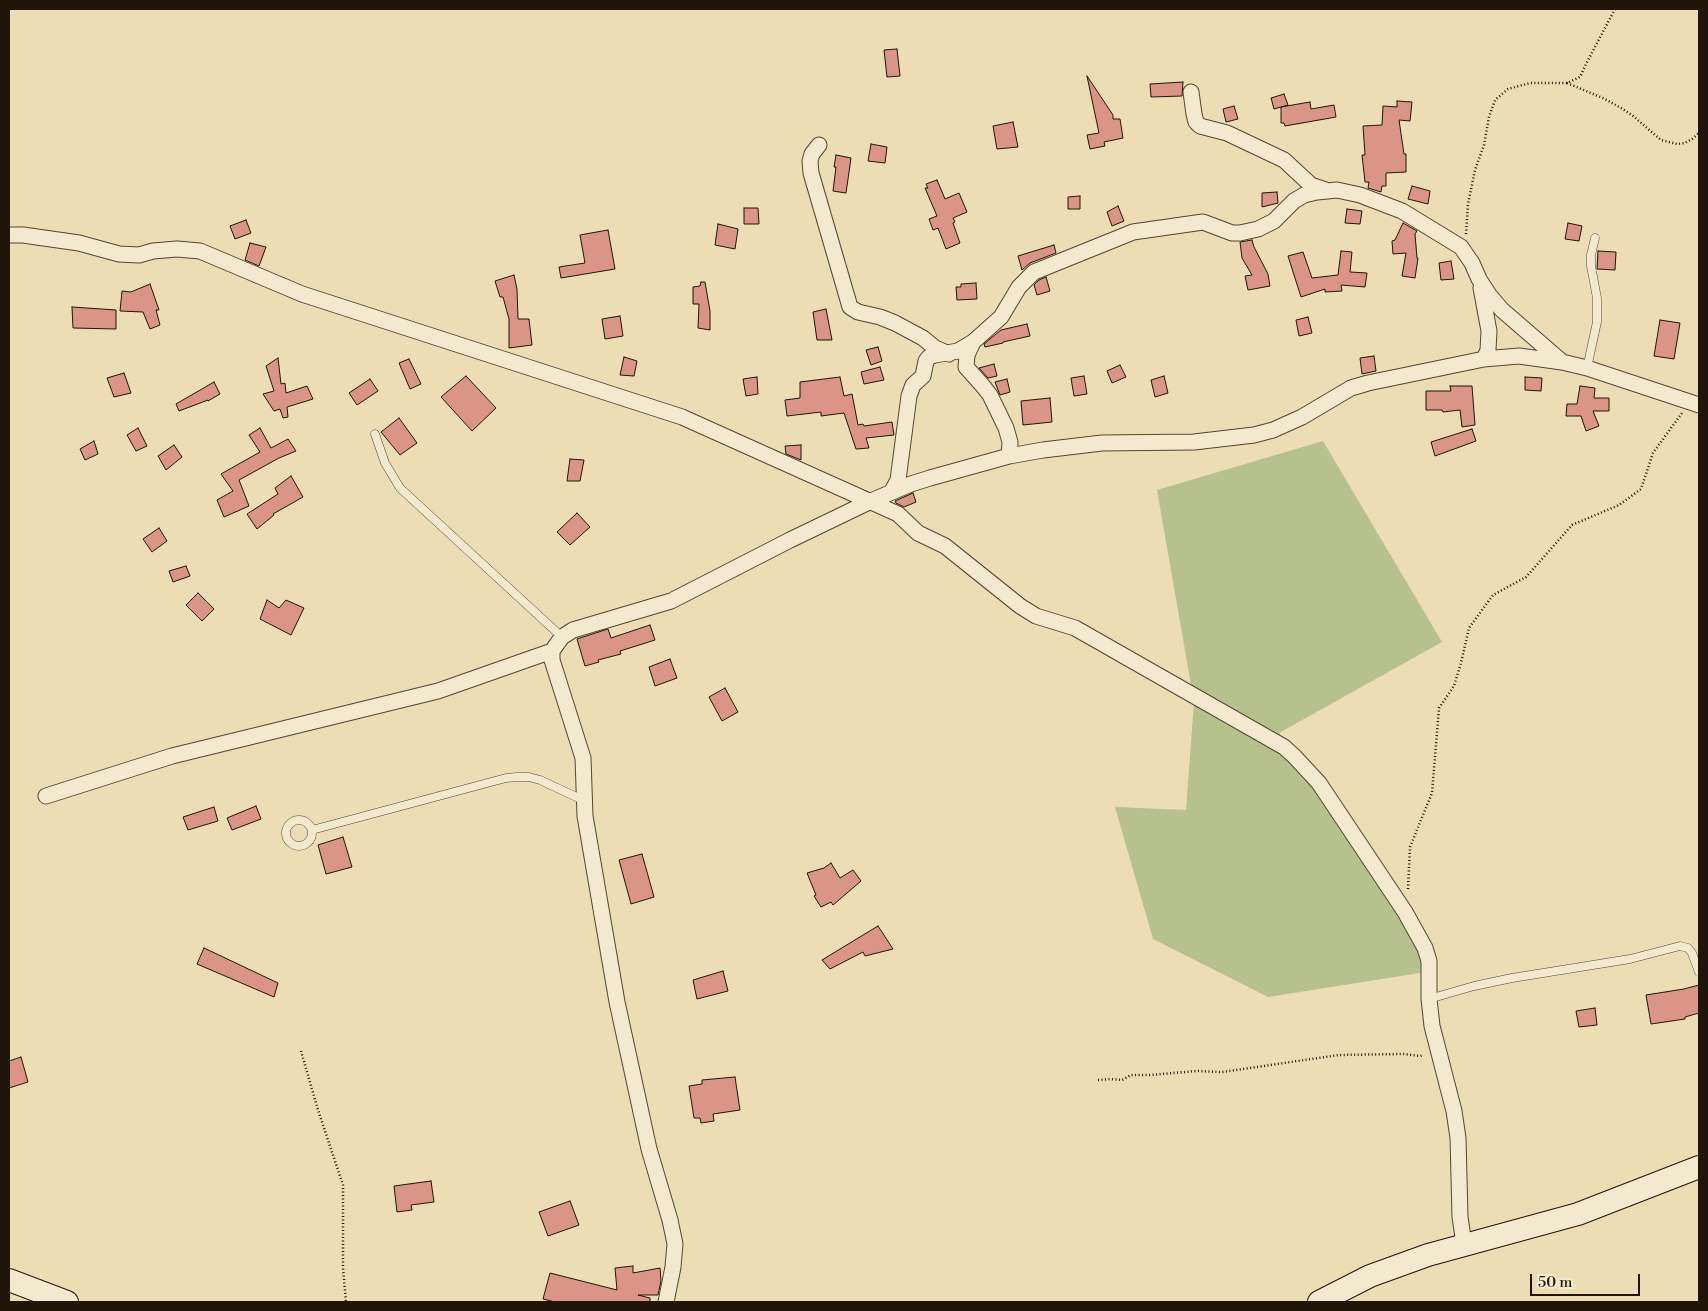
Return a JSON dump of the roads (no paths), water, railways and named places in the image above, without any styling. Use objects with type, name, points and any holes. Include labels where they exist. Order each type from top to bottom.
[{"type":"street","points":[[1191,92],[1194,114],[1200,126],[1228,133],[1284,160],[1312,185],[1326,190],[1360,194],[1402,211],[1461,248],[1472,263],[1479,279],[1488,316],[1488,350],[1484,360]]},
{"type":"street","points":[[819,145],[812,154],[810,161],[811,173],[850,307],[858,312],[895,323],[923,338],[935,348],[949,354]]},
{"type":"street","points":[[892,491],[898,480],[911,389],[923,376],[926,361],[929,357],[935,355],[958,351],[973,342],[1001,317],[1026,278],[1044,267],[1133,232],[1203,222],[1232,233],[1240,234],[1274,221],[1294,201],[1304,195],[1326,190]]},
{"type":"street","points":[[9,235],[23,235],[79,243],[119,254],[139,255],[153,251],[177,249],[200,251],[302,294],[682,417],[898,514],[918,533],[945,546],[1020,606],[1045,619],[1075,628],[1284,747],[1319,783],[1405,912],[1425,948],[1429,961],[1429,999],[1432,1026],[1454,1112],[1458,1138],[1460,1217],[1464,1244]]},
{"type":"street","points":[[1479,279],[1502,310],[1562,362]]},
{"type":"street","points":[[973,342],[965,361],[966,367],[990,395],[1006,428],[1010,442],[1009,456]]},
{"type":"street","points":[[46,796],[172,756],[438,692],[552,651],[562,637],[573,630],[672,601],[790,540],[892,491],[930,478],[1009,456],[1102,443],[1194,442],[1254,435],[1273,430],[1302,417],[1351,388],[1484,360],[1519,356],[1562,362],[1587,368],[1694,404]]},
{"type":"street","points":[[552,651],[554,668],[583,758],[584,816],[617,1002],[649,1149],[670,1220],[675,1244],[674,1266],[666,1302]]},
{"type":"street","points":[[1319,1302],[1370,1276],[1428,1255],[1578,1214],[1699,1167]]},
{"type":"street","points":[[9,1280],[67,1302]]},
{"type":"lane","points":[[1587,368],[1597,322],[1597,298],[1591,266],[1591,255],[1595,238]]},
{"type":"lane","points":[[375,434],[385,463],[400,488],[562,637]]},
{"type":"lane","points":[[312,830],[517,777],[529,777],[540,780],[583,800]]},
{"type":"lane","points":[[1429,999],[1474,986],[1630,959],[1680,946],[1688,948],[1692,953],[1699,972]]}]
